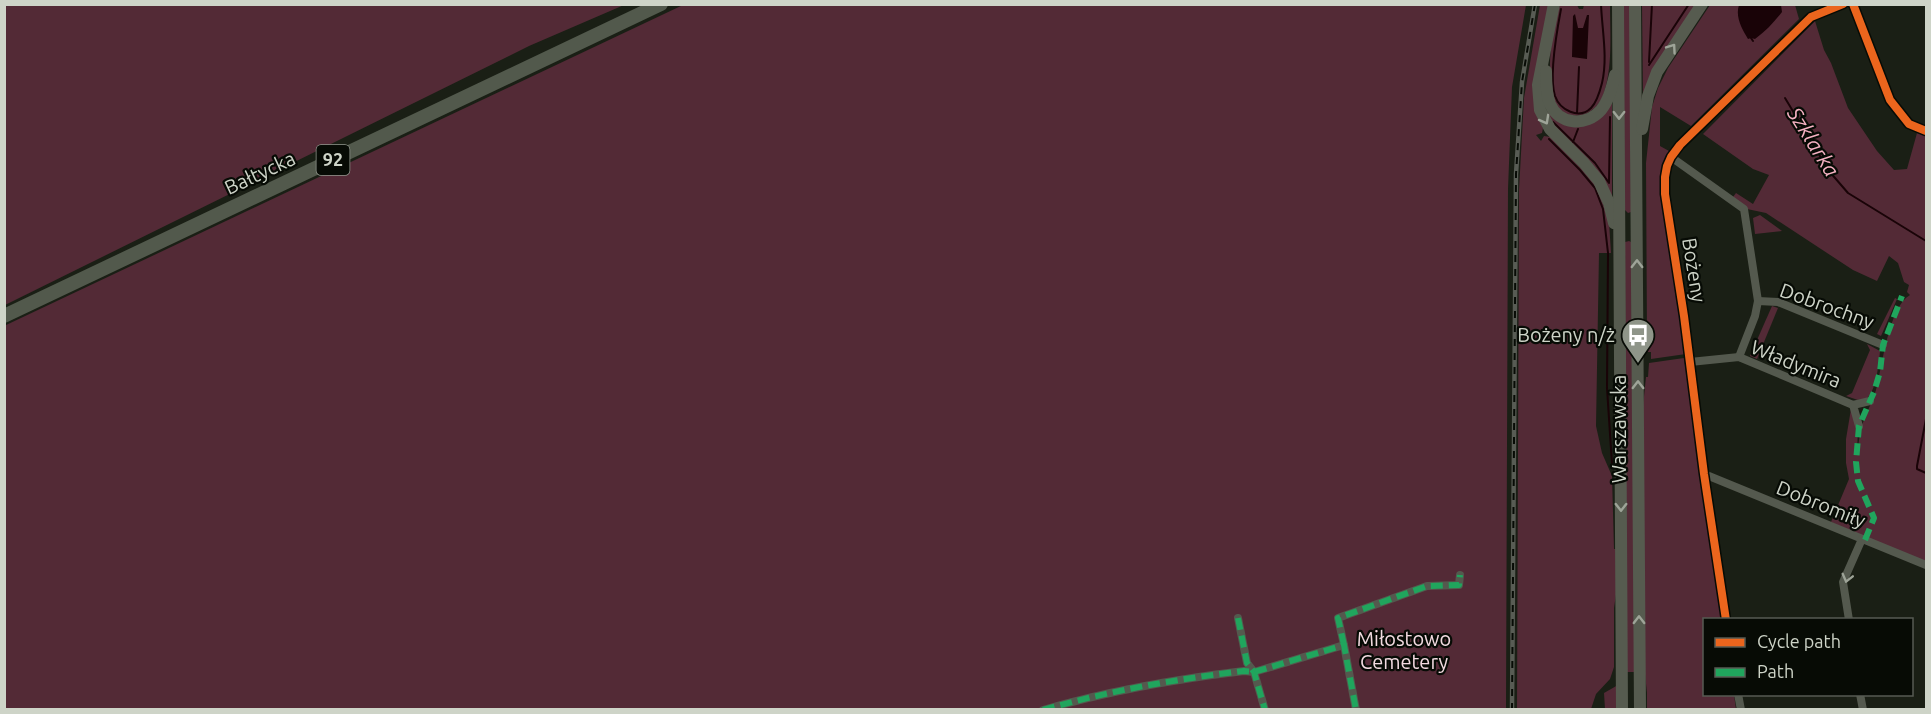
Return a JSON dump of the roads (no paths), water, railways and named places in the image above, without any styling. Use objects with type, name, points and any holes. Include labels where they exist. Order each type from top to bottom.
[{"type":"main road","name":"Bałtycka","points":[[4,316],[662,4]]},
{"type":"main road","points":[[1554,4],[1538,85],[1541,114],[1550,129],[1589,169],[1605,191],[1615,229],[1620,268]]},
{"type":"main road","name":"Warszawska","points":[[1618,4],[1622,710]]},
{"type":"main road","name":"Warszawska","points":[[1635,4],[1640,710]]},
{"type":"main road","points":[[1636,162],[1652,84],[1663,62],[1702,4]]},
{"type":"main road","points":[[1547,43],[1548,98],[1556,112],[1571,121],[1586,121],[1602,108],[1613,84],[1619,57]]},
{"type":"main road","points":[[1622,678],[1640,678]]},
{"type":"street","name":"Bożeny","points":[[1726,618],[1665,194],[1665,174],[1671,157],[1690,135],[1811,17],[1843,4]]},
{"type":"street","points":[[1853,4],[1890,100],[1909,124],[1926,131]]},
{"type":"street","points":[[1671,157],[1744,209],[1758,301],[1755,316],[1739,357]]},
{"type":"street","name":"Dobrochny","points":[[1758,301],[1778,302],[1883,345]]},
{"type":"street","name":"Władymira","points":[[1690,362],[1739,357],[1853,405],[1870,401]]},
{"type":"street","name":"Władymira","points":[[1853,405],[1859,426]]},
{"type":"street","name":"Dobromiły","points":[[1704,474],[1926,565]]},
{"type":"street","points":[[1849,618],[1844,582],[1862,539]]},
{"type":"street","points":[[1356,710],[1338,618],[1427,586],[1459,585],[1460,575]]},
{"type":"street","points":[[1238,618],[1247,663],[1254,672],[1265,710]]},
{"type":"street","points":[[1043,710],[1073,706],[1196,678],[1244,671],[1254,672],[1344,645]]},
{"type":"waterway","points":[[1561,9],[1554,53],[1553,88],[1557,101],[1565,109],[1581,113],[1593,106],[1604,73],[1605,54],[1601,4]]},
{"type":"waterway","points":[[1649,62],[1652,4]]},
{"type":"waterway","points":[[1649,65],[1689,4]]},
{"type":"waterway","points":[[1577,113],[1579,67]]},
{"type":"waterway","name":"Szklarka","points":[[1785,98],[1829,171],[1848,193],[1926,241]]},
{"type":"waterway","points":[[1553,122],[1595,163],[1609,183],[1610,117]]},
{"type":"waterway","points":[[1573,142],[1578,129]]},
{"type":"waterway","points":[[1549,139],[1595,188],[1603,209],[1608,253],[1607,388],[1612,464]]},
{"type":"waterway","name":"Szklarka","points":[[1926,419],[1917,466],[1917,469],[1926,473]]},
{"type":"railway","points":[[1512,710],[1516,174],[1522,82],[1535,4]]},
{"type":"place","name":"Bożeny n/ż","points":[[1638,364]]},
{"type":"park label","name":"Miłostowo Cemetery","points":[[1404,650]]}]
